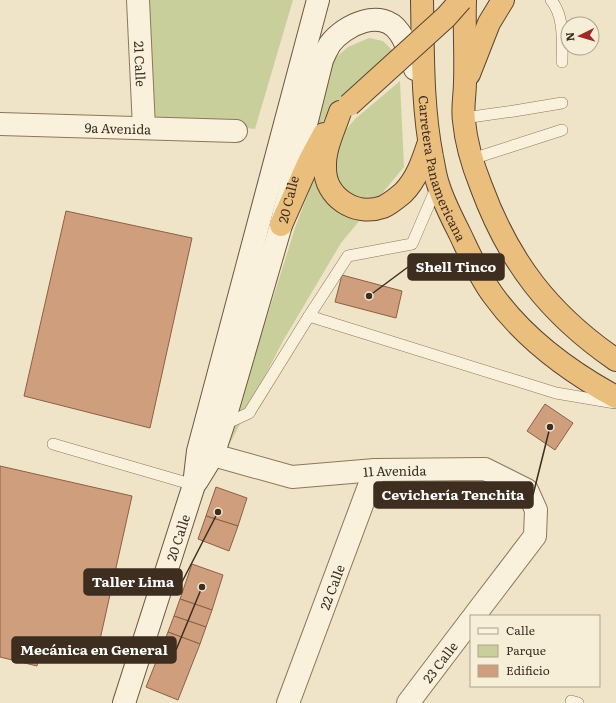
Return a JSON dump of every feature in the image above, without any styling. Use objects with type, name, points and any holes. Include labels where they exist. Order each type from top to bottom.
[{"type":"highway","name":"Carretera Panamericana","points":[[422,0],[424,87],[429,142],[438,184],[477,270],[493,295],[512,319],[545,349],[589,382],[616,397]]},
{"type":"highway","points":[[281,225],[309,162],[327,129],[344,108],[446,18],[461,0]]},
{"type":"highway","points":[[465,0],[464,118],[472,159],[489,209],[521,269],[539,292],[575,329],[616,360]]},
{"type":"highway","points":[[465,82],[489,24],[503,0]]},
{"type":"highway","points":[[344,108],[328,145],[325,168],[326,179],[336,197],[352,207],[373,209],[383,206],[402,193],[415,177],[429,142]]},
{"type":"main road","name":"21 Calle","points":[[138,0],[144,128]]},
{"type":"main road","name":"20 Calle","points":[[124,703],[194,486],[198,451],[318,0]]},
{"type":"main road","name":"20 Calle","points":[[194,486],[213,455],[223,425],[281,225],[322,60],[330,44],[343,31],[354,24],[368,20],[379,20],[392,24],[399,32],[424,87]]},
{"type":"main road","name":"9a Avenida","points":[[0,124],[236,131]]},
{"type":"main road","name":"11 Avenida","points":[[213,455],[292,477],[375,470],[486,469],[527,490],[536,510],[534,536],[475,615]]},
{"type":"main road","name":"22 Calle","points":[[288,703],[375,470]]},
{"type":"main road","name":"23 Calle","points":[[408,703],[470,621]]},
{"type":"lane","points":[[551,0],[557,7],[560,21],[562,62]]},
{"type":"lane","points":[[464,118],[562,103]]},
{"type":"lane","points":[[472,159],[562,130]]},
{"type":"lane","points":[[223,425],[249,413],[348,256],[412,244],[438,184]]},
{"type":"lane","points":[[309,316],[556,393],[616,404]]},
{"type":"lane","points":[[53,444],[194,486]]},
{"type":"green space","points":[[149,0],[293,0],[255,129],[151,116]]},
{"type":"green space","points":[[369,38],[383,41],[394,52],[328,113],[300,158],[327,65],[348,47]]},
{"type":"green space","points":[[400,81],[404,167],[341,243],[283,341],[224,455],[295,228],[321,159],[355,119]]},
{"type":"building","points":[[66,211],[192,238],[150,428],[24,396]]},
{"type":"building","points":[[342,275],[402,291],[396,318],[335,302]]},
{"type":"building","points":[[545,404],[573,423],[555,450],[527,431]]},
{"type":"building","points":[[0,466],[132,496],[95,662],[40,650],[37,666],[0,657]]},
{"type":"building","points":[[216,487],[247,498],[238,526],[206,516]]},
{"type":"building","points":[[206,516],[238,526],[229,551],[198,539]]},
{"type":"building","points":[[192,564],[223,575],[212,610],[180,599]]},
{"type":"building","points":[[180,599],[212,610],[206,627],[174,616]]},
{"type":"building","points":[[174,616],[206,627],[200,644],[168,632]]},
{"type":"building","points":[[168,632],[200,644],[178,700],[146,687]]},
{"type":"place","name":"Shell Tinco","points":[[369,296]]},
{"type":"place","name":"Cevichería Tenchita","points":[[550,427]]},
{"type":"place","name":"Taller Lima","points":[[218,512]]},
{"type":"place","name":"Mecánica en General","points":[[202,587]]}]
